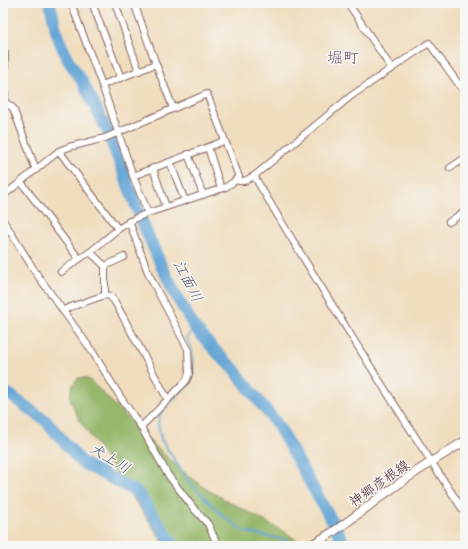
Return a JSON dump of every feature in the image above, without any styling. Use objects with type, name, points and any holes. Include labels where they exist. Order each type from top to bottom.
[{"type":"main road","name":"神郷彦根線","points":[[309,546],[323,543],[337,529],[383,495],[465,441]]},
{"type":"street","points":[[71,3],[102,85],[115,133],[133,176],[145,214]]},
{"type":"street","points":[[92,3],[121,78]]},
{"type":"street","points":[[115,3],[139,70]]},
{"type":"street","points":[[134,3],[173,108]]},
{"type":"street","points":[[348,3],[392,69]]},
{"type":"street","points":[[235,180],[240,182],[247,181],[350,96],[429,43],[465,93]]},
{"type":"street","points":[[3,53],[5,53],[5,102],[13,108],[36,170]]},
{"type":"street","points":[[102,85],[156,64]]},
{"type":"street","points":[[3,196],[59,151],[69,146],[104,138],[207,94],[239,176],[226,187],[136,218],[118,229],[62,272]]},
{"type":"street","points":[[133,176],[224,140]]},
{"type":"street","points":[[208,147],[221,189]]},
{"type":"street","points":[[59,151],[118,229]]},
{"type":"street","points":[[188,154],[203,195]]},
{"type":"street","points":[[450,168],[465,158]]},
{"type":"street","points":[[170,162],[185,200]]},
{"type":"street","points":[[153,168],[166,207]]},
{"type":"street","points":[[254,176],[310,269],[431,462],[465,513]]},
{"type":"street","points":[[21,182],[80,259]]},
{"type":"street","points":[[449,222],[465,211]]},
{"type":"street","points":[[3,220],[36,273],[92,351],[141,427],[168,475],[195,510],[208,524],[218,546]]},
{"type":"street","points":[[129,222],[149,275],[188,350],[189,374],[186,381],[141,427]]},
{"type":"street","points":[[90,252],[105,266],[105,295]]},
{"type":"street","points":[[105,266],[124,257]]},
{"type":"street","points":[[63,311],[105,295],[110,296],[115,302],[168,400]]},
{"type":"green space","points":[[78,378],[85,378],[91,381],[153,444],[180,469],[206,489],[286,533],[305,546],[166,546],[80,421],[72,404],[70,394],[71,389]]},
{"type":"waterway","name":"江面川","points":[[50,3],[57,35],[68,60],[82,81],[107,130],[143,224],[178,299],[195,328],[233,368],[277,424],[346,546]]},
{"type":"waterway","points":[[195,328],[187,337],[192,350],[193,377],[189,384],[168,404],[160,415],[158,424],[161,439],[188,481],[223,516],[245,532],[287,540],[297,546]]},
{"type":"waterway","name":"犬上川","points":[[3,390],[46,421],[82,463],[137,492],[174,546]]},
{"type":"district","name":"堀町","points":[[343,57]]}]
